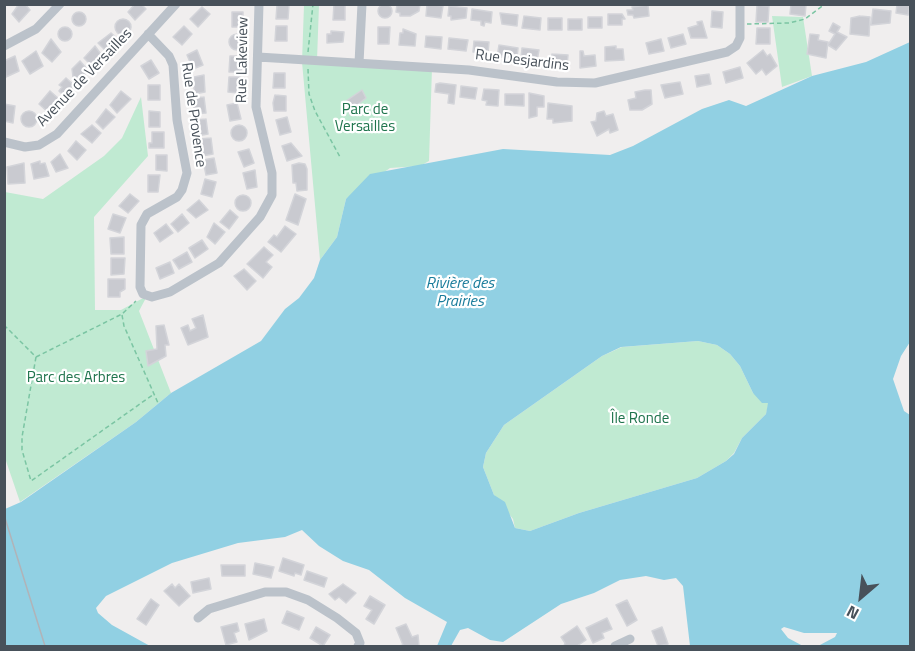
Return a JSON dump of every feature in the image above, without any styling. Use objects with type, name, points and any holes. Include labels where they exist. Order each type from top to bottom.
[{"type":"street","points":[[4,46],[36,29],[60,4]]},
{"type":"street","name":"Avenue de Versailles","points":[[4,142],[25,147],[39,146],[57,134],[176,4]]},
{"type":"street","name":"Rue Lakeview","points":[[143,294],[152,297],[170,292],[219,263],[247,233],[268,204],[274,185],[256,107],[259,4]]},
{"type":"street","points":[[359,63],[362,4]]},
{"type":"street","name":"Rue Desjardins","points":[[258,57],[469,70],[557,82],[595,83],[727,52],[736,46],[740,38],[740,4]]},
{"type":"street","name":"Rue de Provence","points":[[143,294],[139,276],[141,225],[147,214],[177,197],[182,190],[187,173],[177,120],[173,65],[169,56],[148,34]]},
{"type":"street","points":[[198,618],[209,609],[265,592],[286,592],[308,600],[337,618],[356,633],[360,643],[358,646]]},
{"type":"street","points":[[615,646],[630,639]]},
{"type":"path","points":[[313,4],[308,60],[309,94],[315,111],[340,157]]},
{"type":"path","points":[[740,23],[789,23],[805,19],[825,4]]},
{"type":"path","points":[[36,357],[122,314],[143,294]]},
{"type":"path","points":[[122,314],[124,326],[158,403]]},
{"type":"path","points":[[4,325],[36,357]]},
{"type":"path","points":[[36,357],[22,437],[22,450],[31,481],[154,394]]},
{"type":"green space","name":"Parc de Versailles","points":[[304,5],[319,5],[317,60],[432,68],[429,161],[420,166],[390,168],[346,199],[337,237],[320,260],[302,62]]},
{"type":"green space","points":[[772,16],[803,17],[812,76],[782,87]]},
{"type":"green space","name":"Parc des Arbres","points":[[141,97],[148,156],[94,217],[95,310],[121,310],[147,296],[139,311],[171,393],[136,422],[20,502],[5,458],[5,192],[43,199],[104,156],[122,138]]},
{"type":"green space","name":"Île Ronde","points":[[698,341],[717,345],[730,354],[740,366],[753,393],[769,402],[766,414],[742,438],[734,453],[726,461],[697,478],[579,513],[530,531],[515,528],[513,519],[494,495],[483,467],[486,453],[504,425],[602,356],[622,347]]},
{"type":"water","name":"Rivière des Prairies","points":[[910,42],[910,342],[901,356],[893,379],[904,411],[910,415],[910,646],[818,646],[835,637],[837,633],[804,633],[784,627],[781,629],[788,638],[803,646],[690,646],[683,586],[676,578],[664,580],[646,576],[620,580],[594,593],[561,604],[503,642],[490,640],[468,628],[460,630],[451,646],[437,646],[447,622],[405,598],[369,570],[343,561],[319,546],[302,530],[285,537],[238,543],[172,563],[106,596],[96,608],[98,613],[112,625],[150,646],[5,646],[5,509],[21,502],[136,422],[171,393],[261,341],[285,309],[299,298],[314,278],[320,260],[337,237],[346,199],[370,174],[503,149],[610,155],[633,146],[702,109],[729,100],[746,106],[812,76],[866,62]],"holes":[[[698,341],[717,345],[730,354],[740,366],[753,393],[762,403],[768,403],[766,414],[742,438],[734,454],[697,478],[579,513],[530,531],[515,528],[505,502],[494,495],[483,467],[486,453],[504,425],[602,356],[621,347]]]},
{"type":"building","points":[[19,4],[25,4],[30,10],[19,22],[12,14]]},
{"type":"building","points":[[135,4],[141,4],[146,9],[135,20],[128,12]]},
{"type":"building","points":[[334,4],[345,4],[345,20],[333,20]]},
{"type":"building","points":[[385,4],[390,6],[392,11],[390,16],[385,18],[380,16],[378,11],[380,6]]},
{"type":"building","points":[[397,4],[420,4],[419,11],[410,16],[400,16],[400,13],[396,12]]},
{"type":"building","points":[[427,4],[443,6],[441,18],[426,16]]},
{"type":"building","points":[[791,4],[806,5],[805,16],[790,14]]},
{"type":"building","points":[[897,4],[910,4],[908,15],[896,13]]},
{"type":"building","points":[[277,5],[289,5],[288,19],[276,19]]},
{"type":"building","points":[[648,5],[649,16],[634,18],[633,15],[628,15],[627,10],[633,10],[632,7]]},
{"type":"building","points":[[757,5],[769,6],[768,22],[756,22]]},
{"type":"building","points":[[449,6],[467,8],[466,18],[451,20],[451,16],[448,16]]},
{"type":"building","points":[[202,7],[210,14],[198,27],[190,19]]},
{"type":"building","points":[[472,9],[492,12],[491,23],[485,22],[484,26],[481,25],[481,21],[471,20]]},
{"type":"building","points":[[873,9],[891,11],[890,23],[871,25]]},
{"type":"building","points":[[712,11],[723,12],[722,28],[711,27]]},
{"type":"building","points":[[76,12],[82,12],[86,19],[82,26],[76,26],[72,22],[72,16]]},
{"type":"building","points":[[232,12],[243,12],[243,27],[232,27]]},
{"type":"building","points":[[500,13],[518,15],[517,26],[502,24]]},
{"type":"building","points":[[608,14],[622,14],[625,19],[622,19],[622,25],[608,25]]},
{"type":"building","points":[[524,16],[541,18],[540,30],[522,28]]},
{"type":"building","points":[[588,17],[602,17],[602,28],[588,28]]},
{"type":"building","points":[[870,17],[869,36],[850,34],[851,18]]},
{"type":"building","points":[[548,18],[562,18],[562,30],[548,30]]},
{"type":"building","points":[[123,19],[129,21],[131,27],[129,33],[123,35],[117,33],[115,27],[117,21]]},
{"type":"building","points":[[568,19],[582,19],[582,30],[568,30]]},
{"type":"building","points":[[702,21],[707,38],[691,38],[688,28]]},
{"type":"building","points":[[833,23],[840,27],[837,32],[847,37],[836,50],[828,45],[835,34],[829,31]]},
{"type":"building","points":[[184,26],[192,34],[182,45],[173,37]]},
{"type":"building","points":[[276,26],[287,26],[287,41],[275,41]]},
{"type":"building","points":[[62,27],[68,27],[72,34],[68,41],[62,41],[58,37],[58,31]]},
{"type":"building","points":[[378,27],[390,27],[389,44],[378,44]]},
{"type":"building","points":[[757,28],[770,28],[770,44],[756,44]]},
{"type":"building","points":[[403,29],[416,34],[415,46],[399,45],[400,33],[403,33]]},
{"type":"building","points":[[331,31],[344,32],[343,42],[327,43],[327,34],[331,34]]},
{"type":"building","points":[[111,33],[119,40],[106,51],[98,43]]},
{"type":"building","points":[[237,34],[245,42],[237,50],[229,42]]},
{"type":"building","points":[[683,34],[686,44],[671,48],[668,38]]},
{"type":"building","points":[[810,34],[819,35],[818,40],[828,42],[826,58],[807,54]]},
{"type":"building","points":[[426,36],[442,37],[441,49],[425,47]]},
{"type":"building","points":[[449,38],[468,40],[466,51],[448,49]]},
{"type":"building","points":[[51,39],[61,52],[52,62],[42,53]]},
{"type":"building","points":[[661,39],[664,51],[649,54],[646,43]]},
{"type":"building","points":[[474,41],[489,42],[488,53],[473,52]]},
{"type":"building","points":[[499,45],[518,48],[517,58],[497,57]]},
{"type":"building","points":[[95,46],[103,57],[94,68],[84,58]]},
{"type":"building","points":[[616,46],[616,49],[623,49],[624,60],[605,61],[605,47]]},
{"type":"building","points":[[522,48],[539,50],[537,61],[521,59]]},
{"type":"building","points":[[197,50],[203,65],[193,69],[187,55]]},
{"type":"building","points":[[763,50],[767,56],[770,54],[777,66],[766,75],[762,69],[756,74],[747,63]]},
{"type":"building","points":[[36,51],[43,66],[30,74],[22,61]]},
{"type":"building","points":[[580,51],[583,51],[584,56],[595,55],[596,66],[580,68]]},
{"type":"building","points":[[552,54],[568,55],[567,67],[551,65]]},
{"type":"building","points":[[15,56],[19,71],[6,77],[4,61]]},
{"type":"building","points":[[230,56],[241,56],[241,72],[229,72]]},
{"type":"building","points":[[151,60],[159,73],[149,79],[141,66]]},
{"type":"building","points":[[80,61],[88,70],[79,82],[73,77],[72,69]]},
{"type":"building","points":[[740,67],[743,78],[726,83],[723,72]]},
{"type":"building","points":[[274,73],[285,73],[285,88],[273,88]]},
{"type":"building","points":[[709,74],[711,84],[697,87],[695,76]]},
{"type":"building","points":[[204,75],[205,92],[194,94],[194,77]]},
{"type":"building","points":[[229,77],[240,77],[239,93],[228,92]]},
{"type":"building","points":[[66,78],[75,86],[66,98],[59,91],[62,87],[59,85]]},
{"type":"building","points":[[680,82],[683,94],[665,98],[661,85]]},
{"type":"building","points":[[436,84],[456,85],[454,104],[448,103],[449,94],[435,92]]},
{"type":"building","points":[[148,85],[160,85],[160,100],[148,100]]},
{"type":"building","points":[[461,86],[477,88],[475,99],[460,97]]},
{"type":"building","points":[[484,89],[499,90],[498,106],[486,105],[487,101],[482,100]]},
{"type":"building","points":[[362,90],[366,98],[357,105],[357,114],[350,115],[346,101]]},
{"type":"building","points":[[651,90],[652,104],[642,110],[630,110],[628,100],[636,98],[635,92]]},
{"type":"building","points":[[50,91],[59,99],[50,114],[39,104]]},
{"type":"building","points":[[121,91],[131,99],[117,113],[110,105]]},
{"type":"building","points":[[529,93],[544,96],[544,107],[537,107],[537,116],[529,118]]},
{"type":"building","points":[[505,94],[524,94],[524,106],[505,105]]},
{"type":"building","points":[[275,95],[286,96],[286,111],[274,111]]},
{"type":"building","points":[[204,97],[206,113],[194,114],[193,98]]},
{"type":"building","points":[[237,103],[241,119],[230,121],[227,105]]},
{"type":"building","points":[[548,103],[572,106],[572,121],[553,123],[553,119],[547,119]]},
{"type":"building","points":[[4,104],[15,106],[13,123],[4,121]]},
{"type":"building","points":[[106,109],[115,117],[103,129],[96,122]]},
{"type":"building","points":[[29,111],[35,113],[37,119],[35,125],[29,127],[23,125],[21,119],[23,113]]},
{"type":"building","points":[[149,111],[160,112],[160,127],[149,127]]},
{"type":"building","points":[[604,111],[606,116],[613,114],[618,130],[610,133],[609,129],[597,136],[591,122],[596,121],[597,113]]},
{"type":"building","points":[[287,117],[291,132],[280,135],[276,120]]},
{"type":"building","points":[[206,119],[208,134],[197,136],[195,120]]},
{"type":"building","points":[[92,125],[101,133],[92,143],[81,134]]},
{"type":"building","points":[[239,125],[247,133],[239,141],[231,133]]},
{"type":"building","points":[[152,132],[164,132],[164,148],[149,148],[149,143],[152,143]]},
{"type":"building","points":[[211,138],[213,154],[202,156],[199,139]]},
{"type":"building","points":[[76,141],[86,150],[77,160],[68,151]]},
{"type":"building","points":[[291,143],[302,156],[287,161],[282,146]]},
{"type":"building","points":[[249,149],[254,163],[244,167],[238,152]]},
{"type":"building","points":[[60,154],[68,168],[56,172],[51,162]]},
{"type":"building","points":[[156,155],[167,155],[167,171],[156,170]]},
{"type":"building","points":[[214,158],[217,173],[206,175],[203,160]]},
{"type":"building","points":[[40,161],[40,164],[45,163],[49,176],[34,179],[31,164]]},
{"type":"building","points":[[24,163],[25,183],[8,184],[7,167]]},
{"type":"building","points":[[305,164],[307,169],[307,190],[297,191],[296,183],[293,183],[292,165]]},
{"type":"building","points":[[255,170],[257,187],[247,189],[243,173]]},
{"type":"building","points":[[148,175],[160,175],[158,192],[148,192]]},
{"type":"building","points":[[205,179],[216,182],[212,197],[201,194]]},
{"type":"building","points":[[130,194],[139,201],[128,213],[119,206]]},
{"type":"building","points":[[295,194],[306,199],[298,225],[286,220]]},
{"type":"building","points":[[243,195],[251,203],[243,211],[235,203]]},
{"type":"building","points":[[199,200],[208,210],[196,218],[187,210]]},
{"type":"building","points":[[230,210],[238,217],[229,229],[220,222]]},
{"type":"building","points":[[113,214],[126,218],[120,233],[108,229]]},
{"type":"building","points":[[182,214],[189,223],[178,232],[171,224]]},
{"type":"building","points":[[214,223],[225,232],[215,244],[207,237]]},
{"type":"building","points":[[166,224],[173,233],[160,242],[154,233]]},
{"type":"building","points":[[285,226],[296,234],[281,252],[268,242],[274,235],[277,237]]},
{"type":"building","points":[[124,237],[124,254],[111,254],[110,238]]},
{"type":"building","points":[[202,240],[208,249],[195,258],[189,248]]},
{"type":"building","points":[[264,247],[273,255],[266,262],[272,267],[263,278],[247,264]]},
{"type":"building","points":[[187,252],[192,262],[179,269],[173,260]]},
{"type":"building","points":[[111,258],[125,258],[124,274],[111,275]]},
{"type":"building","points":[[170,262],[174,273],[160,279],[156,268]]},
{"type":"building","points":[[244,269],[256,281],[247,290],[234,276]]},
{"type":"building","points":[[108,279],[125,279],[125,289],[120,292],[120,297],[108,297]]},
{"type":"building","points":[[203,315],[208,337],[188,345],[181,328],[188,325],[190,331],[196,328],[192,319]]},
{"type":"building","points":[[164,325],[169,345],[165,345],[166,356],[148,366],[146,351],[157,349],[156,326]]},
{"type":"building","points":[[283,558],[304,565],[301,575],[295,573],[294,576],[279,571]]},
{"type":"building","points":[[255,563],[274,567],[271,578],[253,574]]},
{"type":"building","points":[[221,565],[245,565],[245,576],[222,576]]},
{"type":"building","points":[[307,571],[327,578],[324,587],[304,580]]},
{"type":"building","points":[[209,578],[211,589],[193,593],[191,582]]},
{"type":"building","points":[[172,584],[175,588],[179,584],[190,596],[179,606],[164,591]]},
{"type":"building","points":[[343,584],[356,593],[346,603],[339,597],[335,600],[329,594]]},
{"type":"building","points":[[370,596],[385,605],[374,624],[366,619],[372,610],[364,606]]},
{"type":"building","points":[[151,599],[159,605],[146,625],[137,619]]},
{"type":"building","points":[[627,600],[637,620],[627,626],[616,605]]},
{"type":"building","points":[[287,611],[304,618],[299,630],[282,623]]},
{"type":"building","points":[[607,618],[612,629],[602,633],[604,638],[593,643],[586,628]]},
{"type":"building","points":[[264,619],[267,631],[249,640],[245,624]]},
{"type":"building","points":[[237,623],[239,631],[234,633],[237,642],[226,645],[221,627]]},
{"type":"building","points":[[406,624],[412,637],[418,635],[419,646],[399,646],[403,645],[396,628]]},
{"type":"building","points":[[577,626],[586,640],[577,646],[564,646],[565,643],[561,637]]},
{"type":"building","points":[[316,627],[330,635],[323,646],[310,638]]},
{"type":"building","points":[[662,627],[668,644],[658,646],[652,631]]},
{"type":"tram line","points":[[4,515],[45,646]]}]
